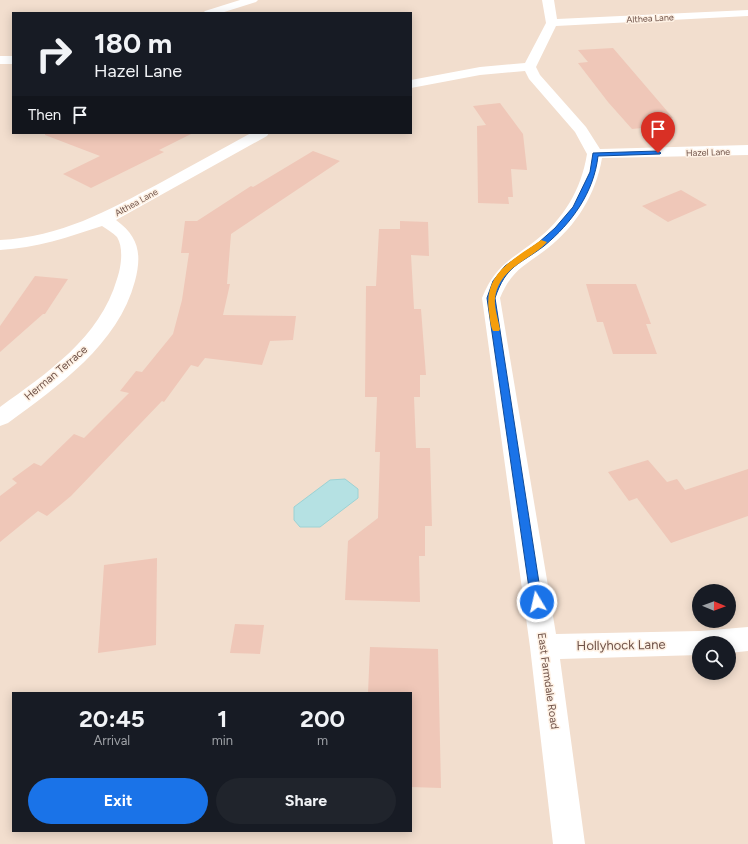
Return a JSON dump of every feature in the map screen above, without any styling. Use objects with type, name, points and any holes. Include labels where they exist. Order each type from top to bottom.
[{"type":"street","points":[[212,12],[252,0]]},
{"type":"street","points":[[530,67],[552,23],[548,0]]},
{"type":"street","name":"Althea Lane","points":[[552,23],[748,13]]},
{"type":"street","points":[[0,60],[12,60]]},
{"type":"street","points":[[412,84],[480,71],[530,67]]},
{"type":"street","points":[[530,67],[534,76],[581,130],[595,154]]},
{"type":"street","name":"Althea Lane","points":[[0,246],[19,244],[59,235],[105,220],[260,134]]},
{"type":"street","name":"Hazel Lane","points":[[595,154],[748,150]]},
{"type":"street","name":"East Farmdale Road","points":[[569,844],[544,647],[491,298],[497,281],[507,267],[541,244],[557,230],[577,208],[593,172],[595,154]]},
{"type":"street","name":"Herman Terrace","points":[[0,418],[47,384],[88,347],[113,313],[126,283],[130,258],[124,235],[105,220]]},
{"type":"street","points":[[736,640],[748,639]]},
{"type":"street","name":"Hollyhock Lane","points":[[544,647],[692,643]]},
{"type":"shaded area","points":[[0,0],[748,0],[748,844],[0,844]]},
{"type":"water","points":[[345,479],[358,489],[358,498],[320,527],[300,527],[294,520],[294,507],[330,480]]},
{"type":"building","points":[[613,48],[673,118],[656,120],[662,126],[632,129],[608,102],[578,63],[588,62],[578,50]]},
{"type":"building","points":[[500,103],[523,134],[527,170],[511,169],[513,197],[508,197],[509,204],[478,203],[477,126],[486,125],[473,106]]},
{"type":"building","points":[[191,134],[159,150],[164,152],[91,188],[63,174],[100,156],[45,135]]},
{"type":"building","points":[[313,151],[340,161],[231,234],[227,284],[230,284],[223,315],[296,316],[293,340],[270,341],[262,365],[205,358],[198,367],[191,365],[164,402],[162,401],[71,496],[47,516],[38,511],[0,542],[0,496],[17,483],[12,479],[34,463],[41,466],[74,434],[84,438],[129,393],[120,391],[136,371],[142,372],[173,334],[182,300],[189,253],[181,253],[185,221],[197,221],[251,186],[253,187]]},
{"type":"building","points":[[681,190],[707,205],[668,222],[642,206]]},
{"type":"building","points":[[400,221],[428,222],[429,256],[411,255],[414,309],[421,309],[426,375],[420,375],[420,397],[414,397],[416,448],[430,448],[432,526],[425,526],[425,556],[419,556],[420,602],[345,600],[348,541],[378,518],[380,452],[375,452],[377,397],[365,397],[366,286],[376,286],[379,229],[400,229]]},
{"type":"building","points":[[35,276],[68,279],[45,314],[43,314],[0,352],[0,326]]},
{"type":"building","points":[[586,284],[636,284],[651,324],[646,324],[657,354],[613,354],[603,322],[597,322]]},
{"type":"building","points":[[648,460],[667,482],[677,479],[685,490],[748,469],[748,516],[671,543],[637,498],[629,501],[608,472]]},
{"type":"building","points":[[157,558],[156,645],[98,653],[104,565]]},
{"type":"building","points":[[235,624],[264,625],[260,654],[230,653]]},
{"type":"building","points":[[370,647],[438,649],[441,788],[412,787],[412,692],[368,692]]},
{"type":"slow traffic","points":[[496,329],[491,298],[497,281],[507,267],[544,242]]},
{"type":"route","points":[[537,602],[491,298],[497,281],[507,267],[541,244],[557,230],[577,208],[593,172],[595,154],[658,153]]}]
